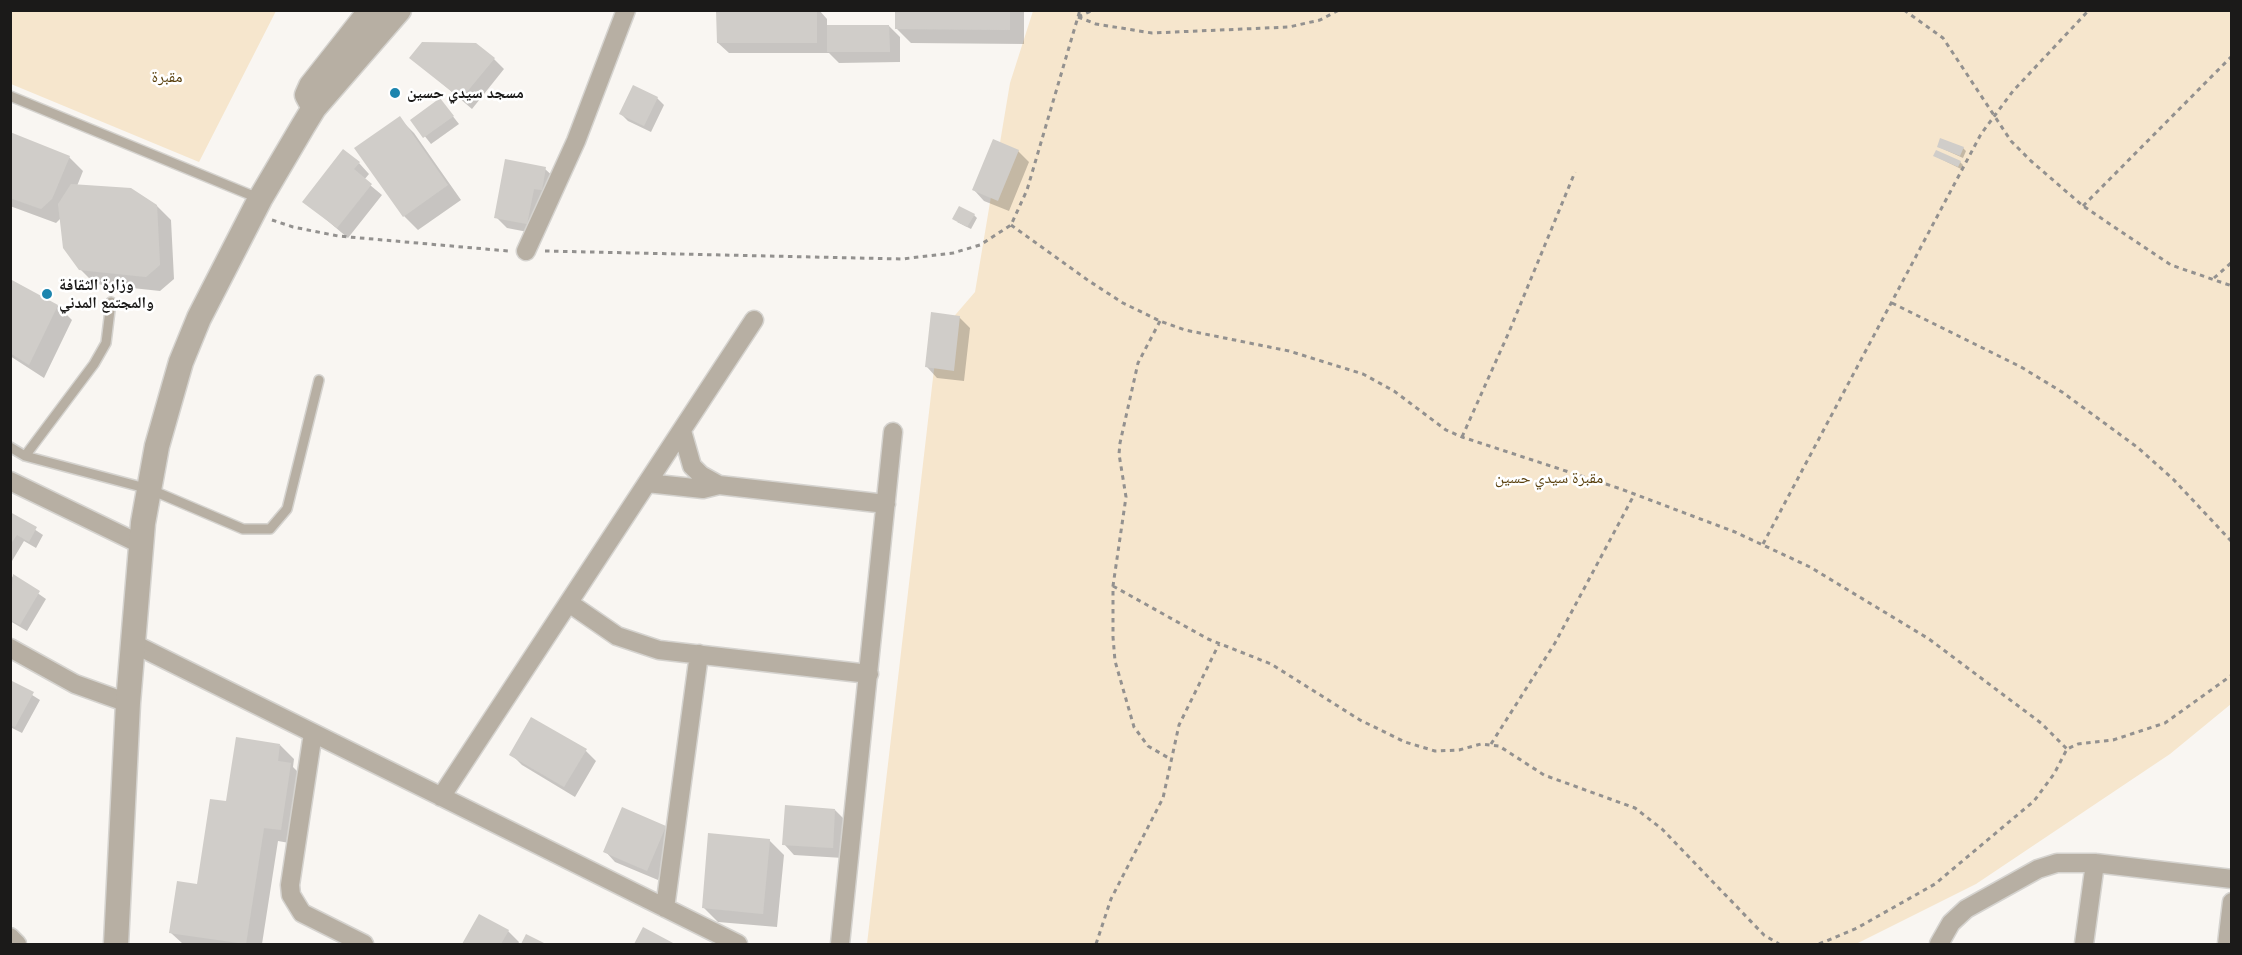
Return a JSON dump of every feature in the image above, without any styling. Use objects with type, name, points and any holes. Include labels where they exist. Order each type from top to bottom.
[{"type":"street","points":[[314,108],[307,94],[311,86],[371,10]]},
{"type":"street","points":[[116,945],[128,703],[142,545],[157,446],[181,362],[199,318],[257,206],[314,108],[399,10]]},
{"type":"street","points":[[526,251],[576,141],[626,10]]},
{"type":"street","points":[[441,797],[754,320]]},
{"type":"street","points":[[682,431],[692,466],[719,485]]},
{"type":"street","points":[[840,945],[893,432]]},
{"type":"street","points":[[10,481],[142,545]]},
{"type":"street","points":[[647,483],[703,489],[719,485],[886,504]]},
{"type":"street","points":[[568,603],[602,627],[638,645],[659,650],[869,674]]},
{"type":"street","points":[[132,643],[738,945]]},
{"type":"street","points":[[10,648],[75,684],[128,703]]},
{"type":"street","points":[[665,908],[699,654]]},
{"type":"street","points":[[313,733],[290,885],[291,895],[302,913],[364,945]]},
{"type":"street","points":[[1939,945],[1944,933],[1958,915],[2020,878],[2057,863],[2095,863],[2232,879]]},
{"type":"street","points":[[2084,945],[2095,863]]},
{"type":"street","points":[[2227,945],[2232,902]]},
{"type":"street","points":[[10,937],[16,945]]},
{"type":"lane","points":[[10,96],[257,206]]},
{"type":"lane","points":[[25,456],[94,364],[106,343],[111,302]]},
{"type":"lane","points":[[10,447],[25,456],[149,489],[243,529],[270,529],[287,508],[320,380]]},
{"type":"path","points":[[257,206],[294,227],[338,236],[485,250],[903,259],[953,253],[980,245],[1011,225],[1028,190],[1080,10]]},
{"type":"path","points":[[1078,17],[1093,10]]},
{"type":"path","points":[[1078,17],[1096,24],[1152,33],[1289,27],[1320,20],[1339,10]]},
{"type":"path","points":[[1904,10],[1943,38],[1960,60],[1993,117],[2031,161],[2083,206],[2171,265],[2232,286]]},
{"type":"path","points":[[1763,544],[1968,157],[1993,117],[2013,91],[2089,10]]},
{"type":"path","points":[[2083,206],[2232,56]]},
{"type":"path","points":[[1462,437],[1509,332],[1575,172]]},
{"type":"path","points":[[1011,225],[1098,286],[1160,321],[1185,330],[1289,351],[1363,374],[1394,392],[1446,430],[1462,437],[1576,473],[1763,544],[1849,589],[1929,639],[2041,723],[2067,749]]},
{"type":"path","points":[[2214,278],[2232,262]]},
{"type":"path","points":[[1892,303],[2021,367],[2062,392],[2137,447],[2173,479],[2232,542]]},
{"type":"path","points":[[1160,321],[1138,363],[1120,443],[1126,509],[1113,586],[1115,661],[1134,727],[1148,746],[1172,760]]},
{"type":"path","points":[[1491,744],[1555,643],[1634,495]]},
{"type":"path","points":[[1113,586],[1219,644],[1271,664],[1374,728],[1405,742],[1435,751],[1448,752],[1481,744],[1491,744],[1505,749],[1545,775],[1618,799],[1649,817],[1764,935],[1779,945]]},
{"type":"path","points":[[1096,945],[1111,898],[1163,798],[1184,712],[1219,644]]},
{"type":"path","points":[[1819,945],[1857,928],[1935,884],[2034,801],[2054,774],[2067,749],[2078,744],[2113,740],[2165,723],[2232,675]]},
{"type":"green space","name":"مقبرة","points":[[10,11],[276,11],[199,162],[11,84]]},
{"type":"green space","name":"مقبرة سيدي حسين","points":[[1033,11],[2231,11],[2231,704],[2170,754],[1976,884],[1856,944],[867,944],[938,335],[975,292],[1010,83]]},
{"type":"building","points":[[716,10],[817,10],[817,43],[717,43]]},
{"type":"building","points":[[895,10],[1010,10],[1010,30],[895,29]]},
{"type":"building","points":[[827,25],[889,25],[890,52],[827,52]]},
{"type":"building","points":[[422,42],[476,43],[495,58],[461,99],[409,58]]},
{"type":"building","points":[[633,85],[658,97],[644,126],[619,114]]},
{"type":"building","points":[[440,98],[454,116],[423,138],[410,120]]},
{"type":"building","points":[[400,116],[448,185],[403,217],[354,148]]},
{"type":"building","points":[[10,132],[70,156],[52,199],[41,209],[10,198]]},
{"type":"building","points":[[1940,138],[1964,147],[1960,156],[1937,147]]},
{"type":"building","points":[[993,139],[1019,150],[998,201],[972,190]]},
{"type":"building","points":[[343,149],[360,162],[354,169],[372,184],[337,228],[302,202]]},
{"type":"building","points":[[1936,150],[1961,161],[1958,167],[1933,156]]},
{"type":"building","points":[[505,159],[546,167],[542,190],[534,189],[527,224],[494,218]]},
{"type":"building","points":[[71,184],[131,188],[157,205],[160,265],[146,277],[79,270],[63,248],[58,204]]},
{"type":"building","points":[[959,206],[975,214],[967,227],[952,219]]},
{"type":"building","points":[[10,279],[58,305],[29,365],[10,353]]},
{"type":"building","points":[[931,312],[960,316],[954,371],[925,367]]},
{"type":"building","points":[[10,512],[37,527],[29,542],[17,535],[10,545]]},
{"type":"building","points":[[13,574],[40,591],[20,625],[10,620]]},
{"type":"building","points":[[10,680],[34,692],[15,727],[10,725]]},
{"type":"building","points":[[531,717],[587,749],[564,787],[509,755]]},
{"type":"building","points":[[236,737],[280,744],[278,761],[291,763],[281,830],[264,828],[246,944],[169,933],[177,881],[197,884],[210,799],[226,801]]},
{"type":"building","points":[[785,805],[835,809],[833,848],[782,845]]},
{"type":"building","points":[[622,807],[666,826],[647,871],[603,852]]},
{"type":"building","points":[[708,833],[770,839],[763,914],[702,908]]},
{"type":"building","points":[[479,914],[509,930],[501,944],[462,944]]},
{"type":"building","points":[[643,927],[675,944],[634,944]]},
{"type":"building","points":[[526,934],[546,944],[521,944]]},
{"type":"place","name":"مسجد سيدي حسين","points":[[395,93]]},
{"type":"place","name":"وزارة الثقافة والمجتمع المدني","points":[[47,294]]}]
